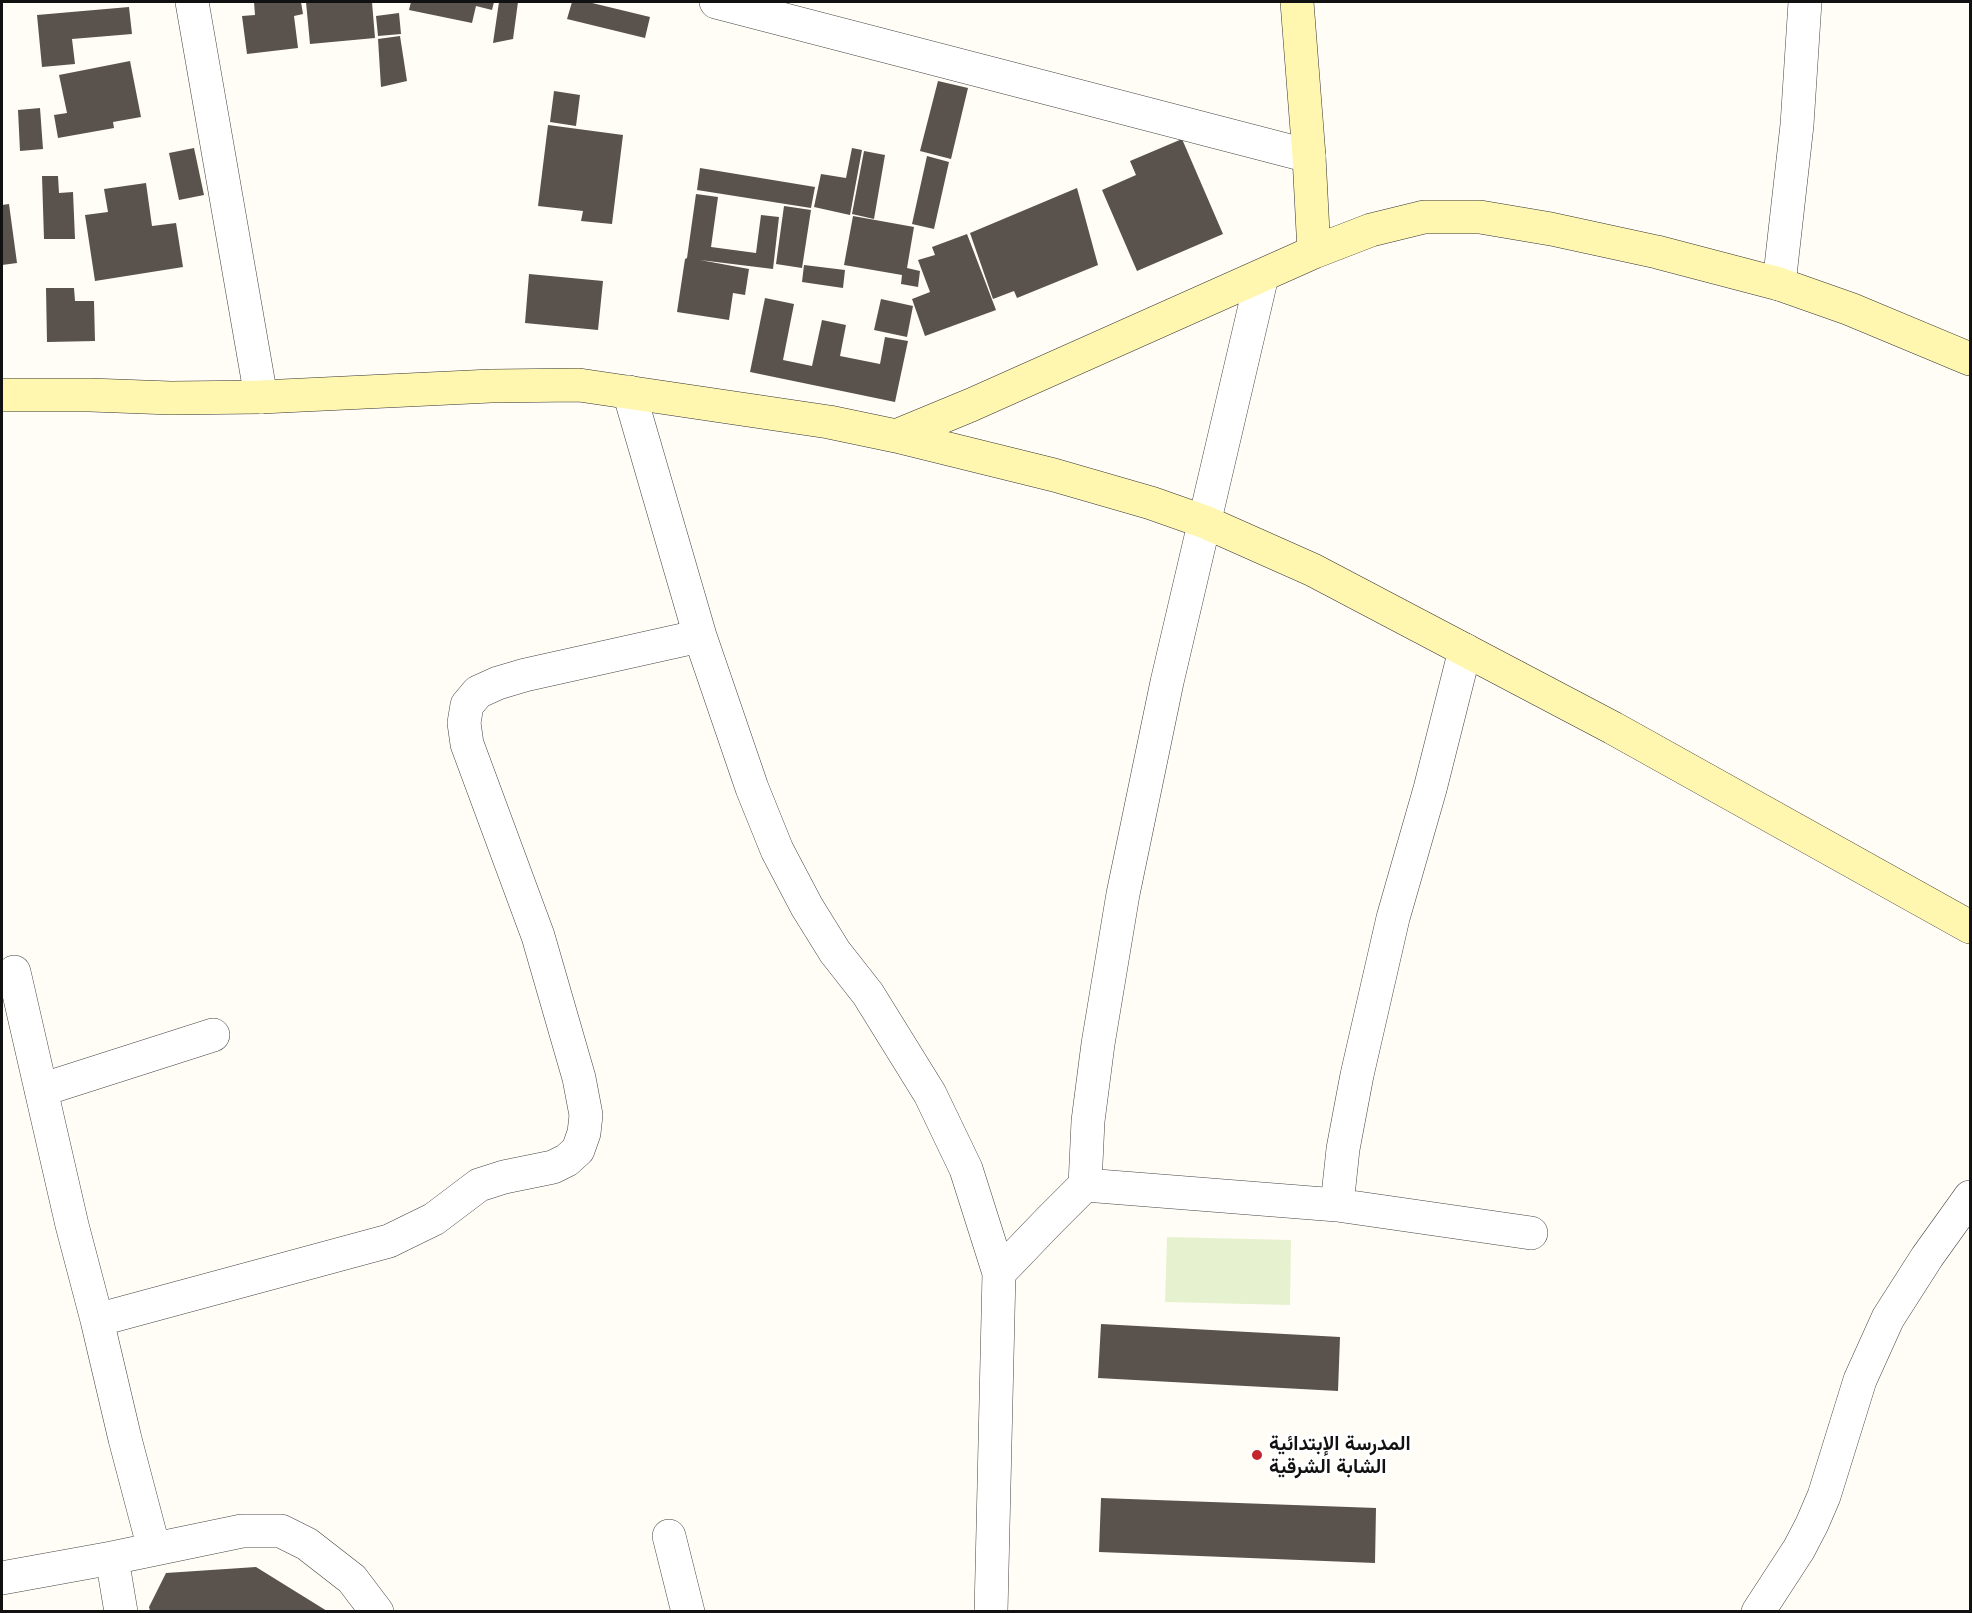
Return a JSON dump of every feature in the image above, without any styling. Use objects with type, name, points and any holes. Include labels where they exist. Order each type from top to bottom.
[{"type":"main road","points":[[1297,2],[1314,252]]},
{"type":"main road","points":[[896,436],[971,405],[1314,252],[1371,230],[1424,217],[1480,217],[1657,252],[1779,284],[1850,309],[1971,359]]},
{"type":"main road","points":[[2,395],[261,397],[538,384],[579,385],[765,411],[896,436],[1109,490],[1205,522],[1313,570],[1657,752],[1971,927]]},
{"type":"street","points":[[192,2],[261,397]]},
{"type":"street","points":[[716,2],[803,13],[1309,156]]},
{"type":"street","points":[[1779,284],[1797,124],[1805,2]]},
{"type":"street","points":[[999,1273],[1085,1185],[1088,1121],[1098,1044],[1123,894],[1167,682],[1262,276]]},
{"type":"street","points":[[629,392],[700,636],[752,789],[777,850],[807,907],[830,943],[868,994],[930,1094],[966,1169],[999,1273],[991,1611]]},
{"type":"street","points":[[97,1320],[389,1241],[434,1219],[478,1185],[553,1167],[567,1160],[578,1150],[584,1133],[586,1115],[579,1078],[538,936],[466,744],[464,723],[467,705],[478,692],[525,675],[700,636]]},
{"type":"street","points":[[1337,1205],[1343,1149],[1393,918],[1430,789],[1465,650]]},
{"type":"street","points":[[14,972],[72,1226],[97,1320],[124,1439],[154,1549]]},
{"type":"street","points":[[41,1090],[213,1035]]},
{"type":"street","points":[[1085,1185],[1337,1205],[1531,1233]]},
{"type":"street","points":[[1758,1611],[1812,1524],[1824,1496],[1860,1380],[1887,1318],[1927,1257],[1971,1197]]},
{"type":"street","points":[[2,1578],[242,1531],[281,1531],[307,1544],[352,1580],[377,1611]]},
{"type":"street","points":[[669,1536],[688,1611]]},
{"type":"street","points":[[112,1558],[121,1611]]},
{"type":"green space","points":[[1167,1237],[1291,1240],[1290,1305],[1165,1302]]},
{"type":"building","points":[[254,2],[301,2],[303,14],[294,16],[298,48],[247,54],[242,16],[255,15]]},
{"type":"building","points":[[306,2],[372,2],[375,38],[310,44]]},
{"type":"building","points":[[411,2],[494,2],[492,10],[476,6],[472,23],[409,10]]},
{"type":"building","points":[[499,2],[518,2],[513,39],[493,43]]},
{"type":"building","points":[[572,2],[588,2],[650,17],[645,38],[567,19]]},
{"type":"building","points":[[129,7],[132,34],[72,39],[75,64],[42,67],[37,15]]},
{"type":"building","points":[[399,13],[401,34],[378,36],[376,16]]},
{"type":"building","points":[[400,36],[407,81],[381,87],[378,39]]},
{"type":"building","points":[[130,61],[141,117],[113,122],[114,128],[58,138],[54,115],[67,113],[59,75]]},
{"type":"building","points":[[938,81],[968,88],[951,159],[920,151]]},
{"type":"building","points":[[554,91],[580,95],[576,126],[550,122]]},
{"type":"building","points":[[40,108],[43,149],[20,151],[18,110]]},
{"type":"building","points":[[548,125],[623,135],[612,224],[581,221],[583,211],[538,206]]},
{"type":"building","points":[[1182,139],[1223,234],[1137,271],[1102,190],[1136,175],[1130,161]]},
{"type":"building","points":[[194,148],[204,195],[179,200],[169,153]]},
{"type":"building","points":[[852,148],[862,150],[850,215],[814,207],[821,174],[846,178]]},
{"type":"building","points":[[864,151],[885,155],[874,219],[852,214]]},
{"type":"building","points":[[927,156],[949,162],[934,229],[912,224]]},
{"type":"building","points":[[700,168],[815,187],[811,208],[697,190]]},
{"type":"building","points":[[42,176],[58,176],[59,193],[73,192],[75,239],[44,239]]},
{"type":"building","points":[[146,183],[152,226],[176,223],[183,267],[95,281],[85,215],[108,212],[104,189]]},
{"type":"building","points":[[1077,188],[1098,265],[1017,298],[1014,291],[993,299],[970,233]]},
{"type":"building","points":[[696,194],[718,197],[711,247],[756,253],[761,215],[779,217],[773,269],[700,260],[749,269],[745,295],[733,293],[729,320],[677,312]]},
{"type":"building","points":[[9,204],[17,263],[2,265],[2,205]]},
{"type":"building","points":[[784,206],[811,210],[802,268],[776,264]]},
{"type":"building","points":[[853,216],[914,227],[907,268],[920,271],[918,287],[901,284],[902,275],[844,265]]},
{"type":"building","points":[[967,234],[996,310],[925,336],[912,299],[930,292],[918,260],[935,255],[932,247]]},
{"type":"building","points":[[804,265],[845,270],[843,288],[802,282]]},
{"type":"building","points":[[529,274],[603,281],[598,330],[525,323]]},
{"type":"building","points":[[46,288],[74,288],[75,301],[94,301],[95,341],[47,342]]},
{"type":"building","points":[[765,298],[794,304],[783,360],[812,366],[822,320],[846,325],[840,356],[880,364],[885,337],[908,341],[895,402],[750,372]]},
{"type":"building","points":[[881,299],[913,306],[907,337],[874,330]]},
{"type":"building","points":[[1101,1324],[1340,1337],[1338,1391],[1098,1378]]},
{"type":"building","points":[[1101,1498],[1376,1508],[1375,1563],[1099,1552]]},
{"type":"building","points":[[256,1567],[327,1611],[150,1611],[149,1607],[166,1573]]},
{"type":"place","name":"المدرسة الإبتدائية الشابة الشرقية","points":[[1257,1455]]}]
